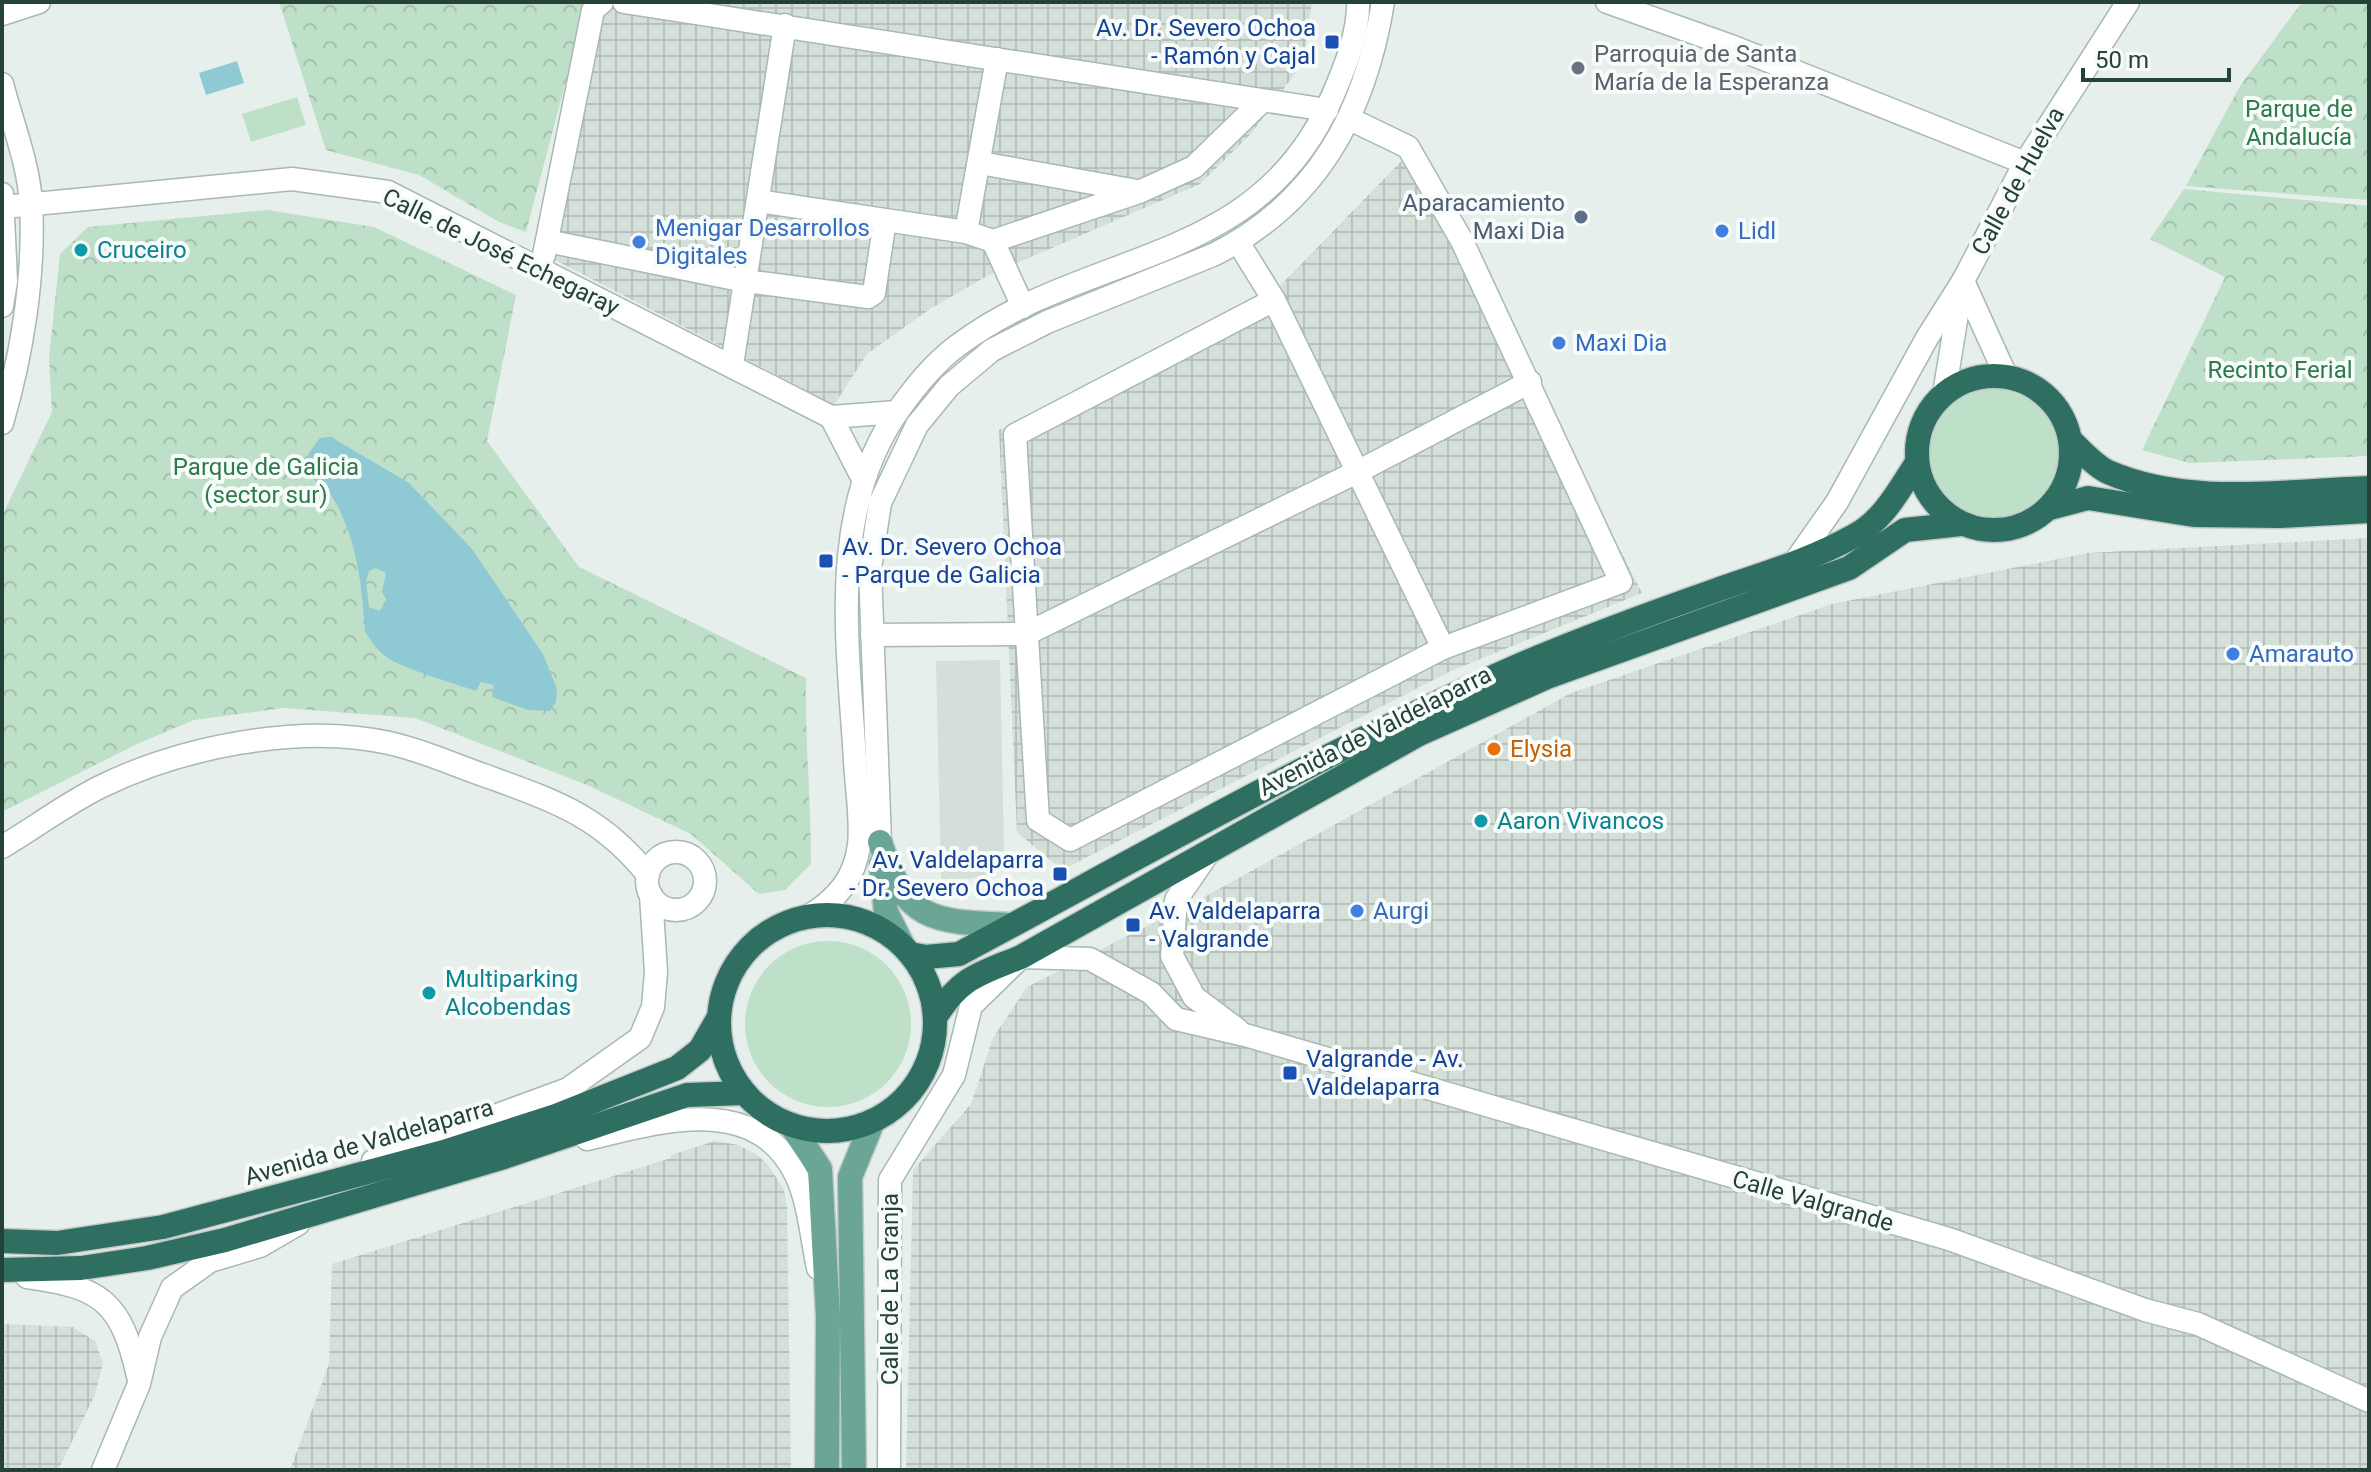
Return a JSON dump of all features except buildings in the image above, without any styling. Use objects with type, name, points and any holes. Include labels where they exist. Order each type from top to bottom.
[{"type":"highway","points":[[1984,376],[2006,376],[2029,384],[2049,398],[2063,418],[2071,441],[2071,465],[2064,488],[2050,508],[2030,522],[2008,530],[1983,531],[1961,524],[1924,489],[1916,464],[1917,438],[1927,413],[1944,394],[1963,382],[1984,376]]},
{"type":"highway","points":[[2071,441],[2106,471],[2171,490],[2207,493],[2369,488]]},
{"type":"highway","name":"Avenida de Valdelaparra","points":[[906,950],[926,957],[959,954],[1272,783],[1456,693],[1671,607],[1792,566],[1858,534],[1888,508],[1916,464]]},
{"type":"highway","points":[[2050,508],[2088,498],[2194,515],[2369,511]]},
{"type":"highway","name":"Avenida de Valdelaparra","points":[[936,1016],[952,990],[972,977],[1021,957],[1407,740],[1511,693],[1849,568],[1905,530],[1961,524]]},
{"type":"highway","points":[[809,916],[854,920],[876,926],[906,950],[931,991],[936,1016],[932,1048],[920,1078],[900,1103],[873,1121],[847,1130],[819,1131],[791,1125],[765,1112],[744,1093],[725,1057],[719,1017],[727,982],[747,951],[775,928],[809,916]]},
{"type":"highway","name":"Avenida de Valdelaparra","points":[[2,1241],[57,1243],[163,1227],[263,1202],[556,1116],[677,1068],[700,1050],[719,1017]]},
{"type":"highway","points":[[2,1272],[81,1268],[147,1258],[313,1216],[504,1157],[687,1095],[744,1093]]},
{"type":"main road","points":[[880,842],[891,877],[908,899],[931,917],[951,922],[1012,925]]},
{"type":"main road","points":[[880,842],[886,912],[906,950]]},
{"type":"main road","points":[[854,1470],[850,1177],[873,1121]]},
{"type":"main road","points":[[791,1125],[820,1169],[828,1316],[827,1470]]},
{"type":"street","points":[[2,14],[39,2]]},
{"type":"street","points":[[541,272],[593,10],[602,2]]},
{"type":"street","points":[[624,2],[1327,110]]},
{"type":"street","points":[[809,916],[830,903],[845,887],[859,845],[848,639],[848,561],[863,479],[897,412],[917,385],[954,348],[1023,307],[1228,220],[1290,167],[1327,110],[1350,49],[1358,2]]},
{"type":"street","points":[[880,842],[870,568],[880,503],[917,425],[972,364],[1015,337],[1238,242],[1297,195],[1319,169],[1350,119],[1371,62],[1383,2]]},
{"type":"street","points":[[1607,2],[1731,46],[2025,163]]},
{"type":"street","name":"Calle de Huelva","points":[[1963,281],[2025,163],[2128,2]]},
{"type":"street","points":[[732,365],[785,25]]},
{"type":"street","points":[[966,232],[997,59]]},
{"type":"street","points":[[2,84],[31,202],[28,284],[11,393],[2,423]]},
{"type":"street","points":[[758,201],[966,232],[993,241],[1139,192],[1194,167],[1261,102]]},
{"type":"street","points":[[1274,300],[1015,435],[1038,820],[1070,840],[1443,648],[1621,582],[1462,241],[1408,147],[1350,119]]},
{"type":"street","points":[[980,163],[1139,192]]},
{"type":"street","name":"Calle de José Echegaray","points":[[3,200],[31,202],[292,179],[388,192],[831,417]]},
{"type":"street","points":[[2,306],[6,281],[3,200]]},
{"type":"street","points":[[547,241],[745,281],[868,297],[874,293],[885,220]]},
{"type":"street","points":[[993,241],[1023,307]]},
{"type":"street","points":[[1238,242],[1274,300],[1443,648]]},
{"type":"street","points":[[1963,281],[2006,376]]},
{"type":"street","points":[[1944,394],[1963,281]]},
{"type":"street","points":[[1792,566],[1837,502],[1912,364],[1963,281]]},
{"type":"street","points":[[872,635],[1026,634],[1357,472],[1530,382]]},
{"type":"street","points":[[863,479],[831,417],[897,412]]},
{"type":"street","points":[[2,847],[100,787],[163,761],[230,744],[309,737],[390,743],[584,815],[623,844],[649,885],[656,972],[653,1007],[640,1038],[568,1089],[263,1202]]},
{"type":"street","points":[[1209,852],[1176,900],[1172,956],[1194,997],[1245,1035]]},
{"type":"street","name":"Calle Valgrande","points":[[1021,957],[1090,959],[1151,993],[1176,1019],[1245,1035],[1949,1239],[2145,1310],[2198,1324],[2369,1401]]},
{"type":"street","name":"Calle de La Granja","points":[[889,1470],[890,1180],[954,1075],[971,1006],[1021,957]]},
{"type":"street","points":[[504,1157],[664,1120],[702,1118],[736,1123],[778,1145],[798,1179],[828,1316]]},
{"type":"street","points":[[103,1470],[139,1384],[150,1337],[172,1288],[210,1261],[260,1246],[313,1216]]},
{"type":"street","points":[[2,1272],[71,1282],[96,1296],[123,1326],[139,1384]]},
{"type":"shaded area","points":[[590,2],[1312,2],[1303,62],[1251,134],[1200,184],[987,276],[930,309],[867,354],[834,405],[536,250]]},
{"type":"shaded area","points":[[1415,147],[1642,593],[1451,671],[1062,870],[1017,832],[999,430],[1276,290]]},
{"type":"shaded area","points":[[2369,538],[2369,1470],[906,1470],[913,1170],[971,1104],[993,1038],[1027,987],[1208,895],[1571,693],[1832,604],[2088,553]]},
{"type":"shaded area","points":[[1000,660],[1004,851],[989,852],[990,878],[941,879],[936,661]]},
{"type":"shaded area","points":[[715,1141],[738,1145],[756,1154],[769,1166],[784,1190],[787,1207],[791,1470],[290,1470],[329,1364],[332,1264],[671,1158],[671,1155]]},
{"type":"shaded area","points":[[2,1324],[73,1327],[95,1341],[103,1363],[95,1395],[58,1470],[2,1470]]},
{"type":"green space","points":[[279,2],[587,2],[526,232],[501,223],[419,175],[326,150]]},
{"type":"green space","name":"Parque de Andalucía","points":[[2302,2],[2369,2],[2369,200],[2186,186],[2240,86]]},
{"type":"green space","points":[[297,97],[306,125],[251,142],[242,114]]},
{"type":"green space","name":"Recinto Ferial","points":[[2184,189],[2369,206],[2369,456],[2189,463],[2142,450],[2225,277],[2150,239]]},
{"type":"green space","name":"Parque de Galicia (sector sur)","points":[[267,210],[374,227],[516,295],[487,441],[579,567],[806,678],[811,864],[785,890],[759,894],[691,834],[587,785],[415,718],[284,708],[194,720],[137,744],[2,812],[2,516],[52,412],[49,358],[60,254],[88,227]]},
{"type":"green space","points":[[1994,384],[2021,389],[2043,404],[2058,426],[2063,453],[2058,480],[2043,502],[2021,517],[1994,522],[1967,517],[1945,502],[1930,480],[1925,453],[1930,426],[1945,404],[1967,389]]},
{"type":"green space","points":[[828,941],[860,947],[887,965],[905,992],[911,1024],[905,1056],[887,1083],[860,1101],[828,1107],[796,1101],[769,1083],[751,1056],[745,1024],[751,992],[769,965],[796,947]]},
{"type":"water","points":[[237,61],[244,83],[206,95],[199,73]]},
{"type":"water","points":[[331,437],[409,483],[472,549],[543,654],[557,689],[556,702],[550,711],[528,710],[492,697],[494,685],[481,682],[476,691],[415,671],[393,661],[376,648],[365,631],[360,580],[348,529],[333,498],[307,470],[307,458],[320,438]],"holes":[[[375,568],[386,573],[382,592],[387,601],[379,611],[369,607],[366,581],[369,571]]]},
{"type":"place","name":"Av. Dr. Severo Ochoa - Ramón y Cajal","points":[[1332,42]]},
{"type":"place","name":"Parroquia de Santa María de la Esperanza","points":[[1578,68]]},
{"type":"place","name":"Aparacamiento Maxi Dia","points":[[1581,217]]},
{"type":"place","name":"Lidl","points":[[1722,231]]},
{"type":"place","name":"Menigar Desarrollos Digitales","points":[[639,242]]},
{"type":"place","name":"Cruceiro","points":[[81,250]]},
{"type":"place","name":"Maxi Dia","points":[[1559,343]]},
{"type":"place","name":"Av. Dr. Severo Ochoa - Parque de Galicia","points":[[826,561]]},
{"type":"place","name":"Amarauto","points":[[2233,654]]},
{"type":"place","name":"Elysia","points":[[1494,749]]},
{"type":"place","name":"Aaron Vivancos","points":[[1481,821]]},
{"type":"place","name":"Av. Valdelaparra - Dr. Severo Ochoa","points":[[1060,874]]},
{"type":"place","name":"Aurgi","points":[[1357,911]]},
{"type":"place","name":"Av. Valdelaparra - Valgrande","points":[[1133,925]]},
{"type":"place","name":"Multiparking Alcobendas","points":[[429,993]]},
{"type":"place","name":"Valgrande - Av. Valdelaparra","points":[[1290,1073]]}]
